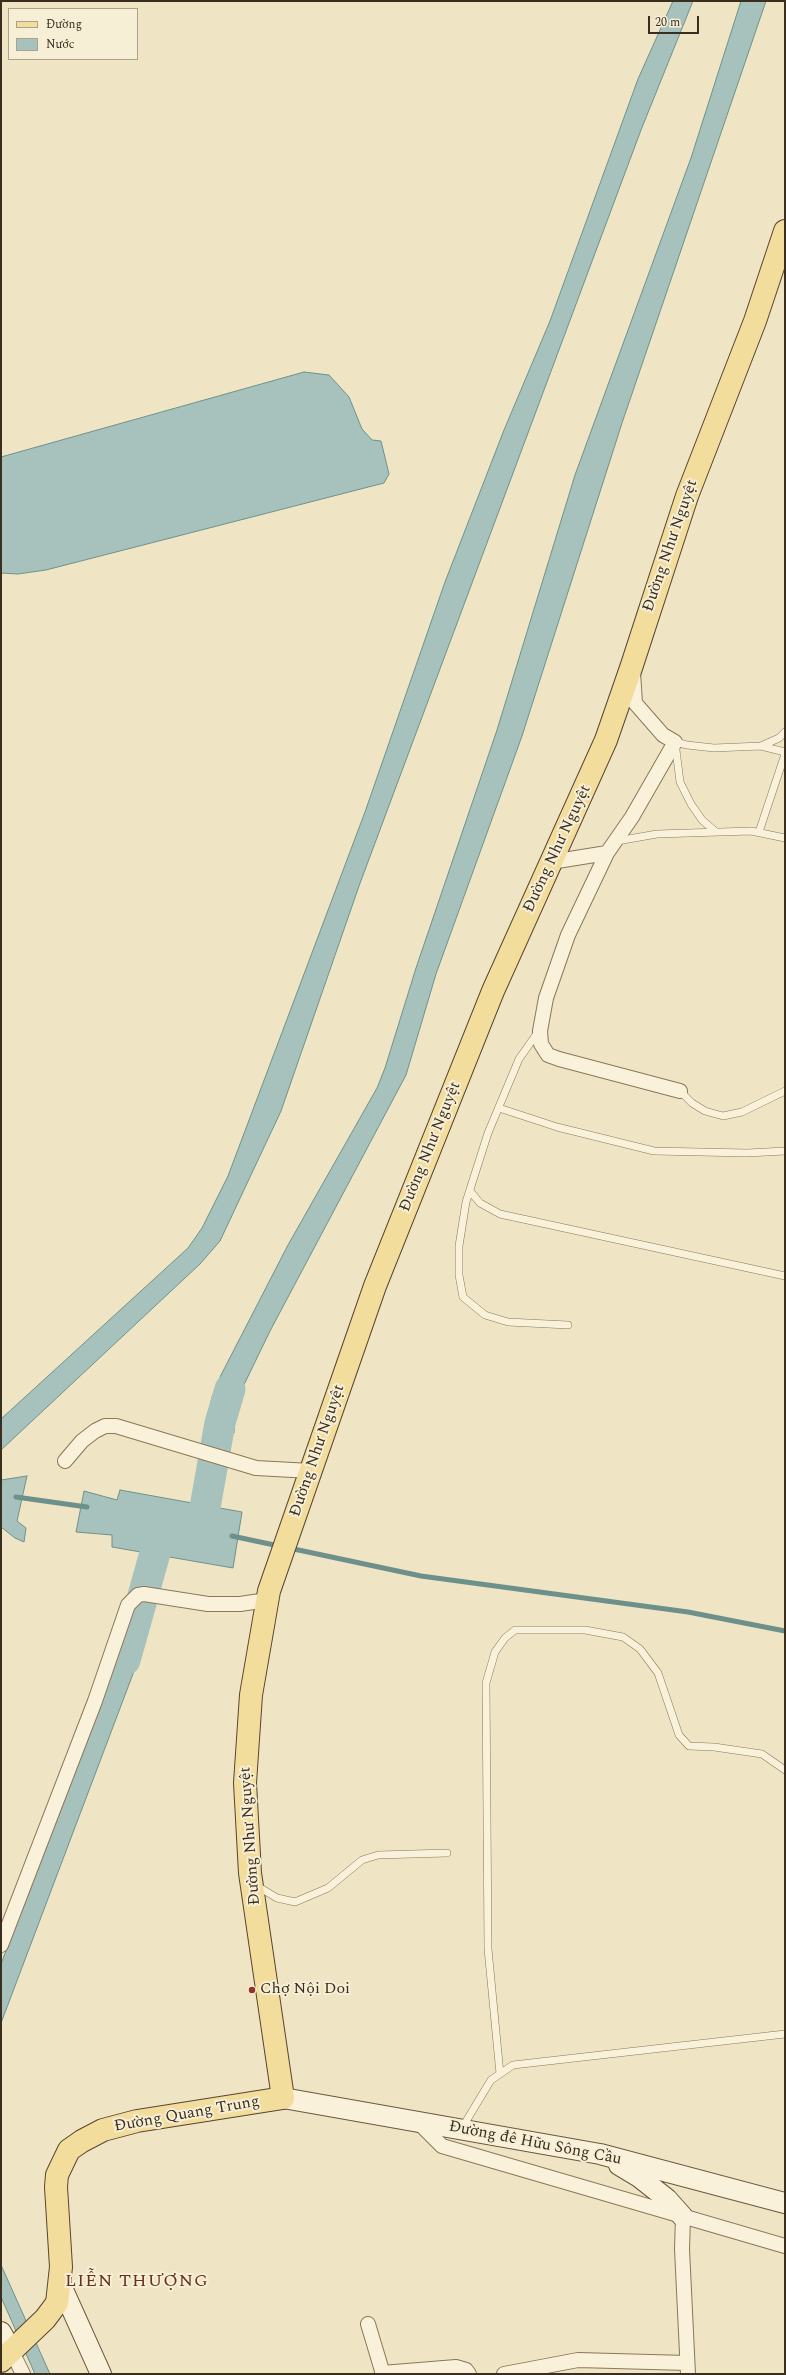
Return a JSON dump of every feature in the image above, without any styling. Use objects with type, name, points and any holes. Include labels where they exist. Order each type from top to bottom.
[{"type":"main road","name":"Đường Như Nguyệt","points":[[283,2098],[251,1880],[245,1783],[251,1695],[267,1600],[375,1286],[494,991],[606,740],[687,496],[754,321],[785,231]]},
{"type":"main road","name":"Đường đê Hữu Sông Cầu","points":[[283,2098],[600,2154],[785,2203]]},
{"type":"main road","name":"Đường Quang Trung","points":[[4,2348],[54,2310],[59,2295],[60,2247],[56,2187],[57,2175],[69,2150],[103,2130],[137,2121],[283,2098]]},
{"type":"main road","points":[[600,2154],[639,2177],[667,2199],[682,2217]]},
{"type":"main road","points":[[60,2283],[101,2374]]},
{"type":"street","points":[[632,665],[636,702],[663,735],[675,742],[632,816],[607,853],[568,935],[546,998],[540,1031],[541,1044],[548,1055],[680,1091]]},
{"type":"street","points":[[551,862],[607,853]]},
{"type":"street","points":[[66,1461],[82,1442],[95,1431],[105,1426],[116,1426],[256,1468],[311,1471]]},
{"type":"street","points":[[1,1945],[94,1701],[118,1630],[132,1600],[144,1594],[208,1604],[240,1604],[267,1600]]},
{"type":"street","points":[[418,2122],[442,2146],[785,2246]]},
{"type":"street","points":[[504,2374],[578,2360],[688,2369],[682,2249],[682,2217]]},
{"type":"street","points":[[368,2324],[383,2373],[456,2367],[466,2370],[468,2374]]},
{"type":"street","points":[[4,2348],[23,2374]]},
{"type":"lane","points":[[761,746],[779,738],[785,732]]},
{"type":"lane","points":[[716,832],[702,820],[691,804],[680,782],[675,742],[714,748],[761,746],[785,753],[759,832]]},
{"type":"lane","points":[[615,842],[656,834],[751,831],[785,838]]},
{"type":"lane","points":[[540,1031],[519,1059],[498,1108],[470,1191],[459,1246],[459,1275],[463,1298],[485,1315],[508,1322],[568,1325]]},
{"type":"lane","points":[[680,1091],[692,1103],[705,1111],[723,1116],[742,1112],[785,1091]]},
{"type":"lane","points":[[498,1108],[557,1127],[654,1151],[747,1153],[785,1150]]},
{"type":"lane","points":[[470,1191],[480,1203],[500,1214],[785,1276]]},
{"type":"lane","points":[[500,2074],[488,1949],[486,1683],[495,1652],[505,1638],[515,1630],[585,1630],[623,1637],[640,1649],[658,1673],[679,1735],[688,1746],[714,1747],[762,1754],[785,1770]]},
{"type":"lane","points":[[251,1880],[262,1890],[277,1898],[295,1902],[328,1888],[362,1860],[378,1855],[446,1853]]},
{"type":"lane","points":[[460,2130],[491,2080],[513,2065],[785,2034]]},
{"type":"water","points":[[673,1],[693,1],[641,130],[359,886],[281,1111],[220,1241],[200,1264],[1,1450],[1,1419],[188,1248],[202,1228],[228,1176],[365,812],[445,582],[504,430],[550,321],[638,79]]},
{"type":"water","points":[[741,1],[766,1],[622,423],[522,736],[436,974],[406,1075],[270,1331],[240,1393],[235,1416],[234,1433],[206,1428],[212,1397],[221,1375],[288,1245],[377,1088],[385,1068],[416,968],[497,730],[575,475],[691,158]]},
{"type":"water","points":[[304,372],[329,375],[349,397],[362,429],[372,440],[381,441],[389,474],[384,483],[46,570],[18,574],[1,573],[1,457]]},
{"type":"water","points":[[27,1476],[17,1521],[26,1528],[24,1542],[15,1538],[1,1527],[1,1480]]},
{"type":"water","points":[[120,1490],[242,1512],[233,1568],[112,1547],[112,1535],[76,1532],[84,1491],[117,1500]]},
{"type":"water","points":[[141,1619],[147,1623],[139,1658],[1,2023],[1,1964],[129,1620]]},
{"type":"water","points":[[1,2265],[50,2374],[35,2374],[1,2297]]},
{"type":"waterway","points":[[201,1530],[220,1423],[230,1389]]},
{"type":"waterway","points":[[16,1497],[87,1507]]},
{"type":"waterway","points":[[125,1660],[164,1521]]},
{"type":"waterway","points":[[232,1536],[279,1546]]},
{"type":"waterway","points":[[289,1548],[421,1576],[688,1612],[785,1631]]},
{"type":"place","name":"Chợ Nội Doi","points":[[252,1990]]},
{"type":"district","name":"LIỄN THƯỢNG","points":[[137,2282]]}]
